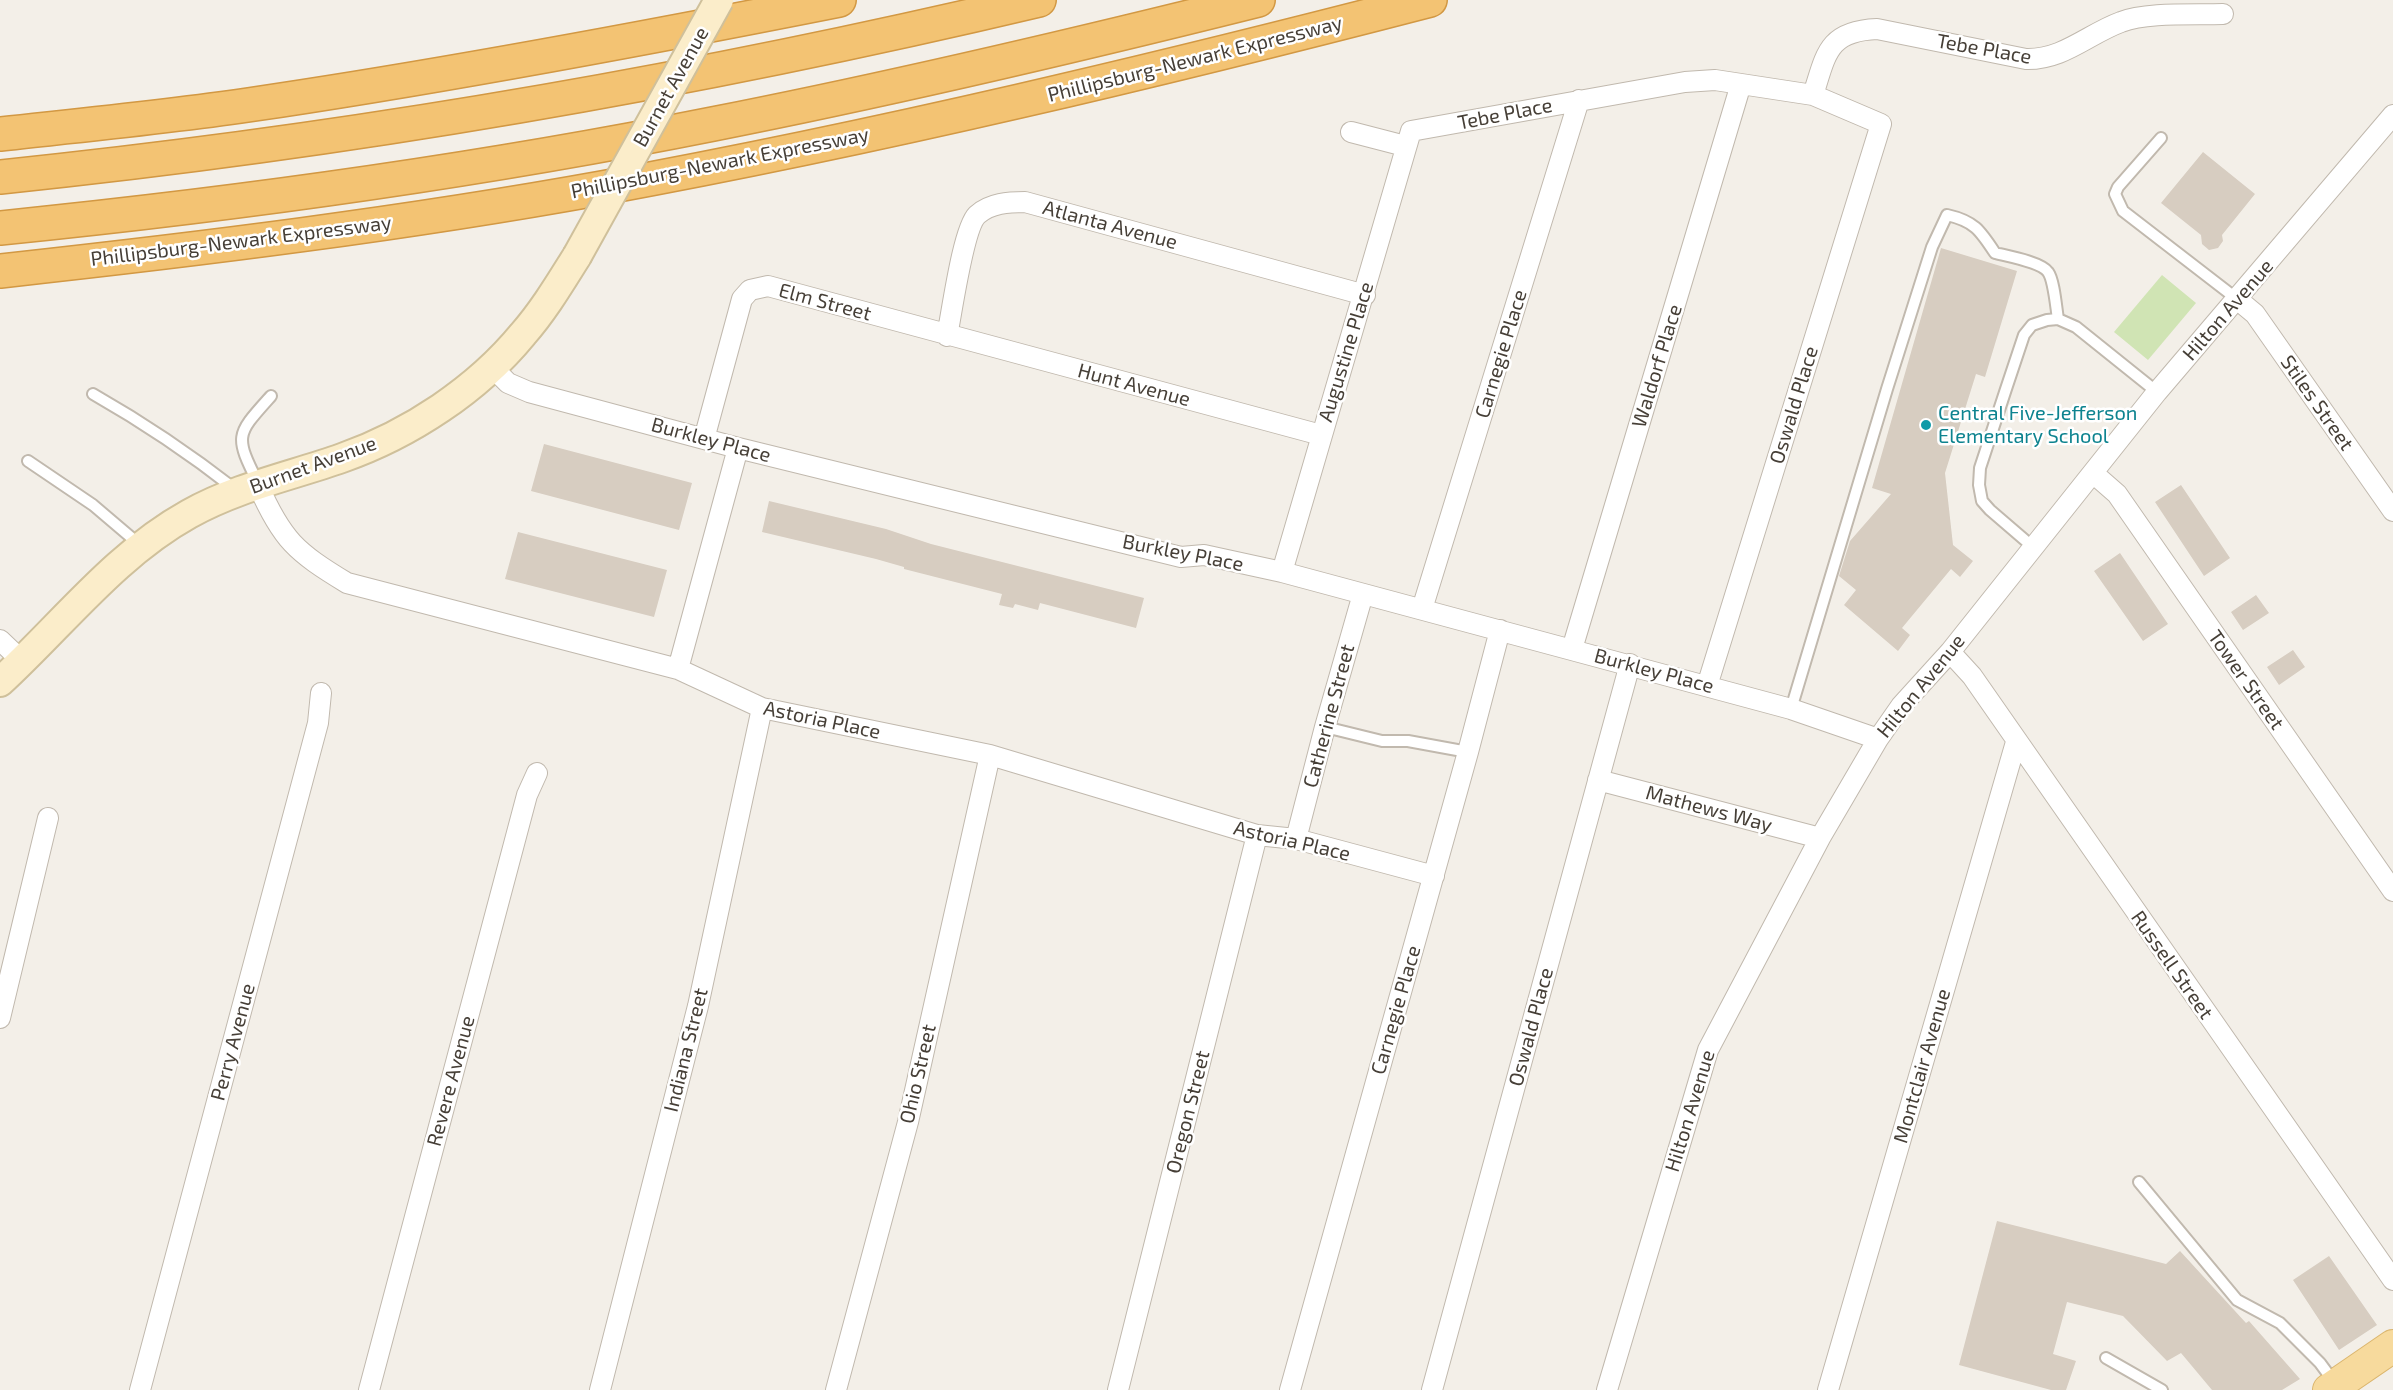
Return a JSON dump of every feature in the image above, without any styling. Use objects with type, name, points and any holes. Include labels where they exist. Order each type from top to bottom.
[{"type":"highway","points":[[572,52],[733,0]]},
{"type":"highway","points":[[0,134],[246,106],[572,52],[838,0]]},
{"type":"highway","points":[[0,177],[251,147],[537,102],[696,74],[1040,0]]},
{"type":"highway","name":"Phillipsburg-Newark Expressway","points":[[0,228],[170,209],[374,182],[603,144],[712,124],[913,81],[1258,0]]},
{"type":"highway","name":"Phillipsburg-Newark Expressway","points":[[0,271],[288,237],[604,188],[1036,97],[1430,0]]},
{"type":"main road","points":[[2332,1387],[2393,1346]]},
{"type":"street","name":"Burnet Avenue","points":[[0,682],[141,547],[190,513],[249,488],[341,458],[383,441],[446,404],[492,367],[523,335],[546,305],[577,256],[719,0]]},
{"type":"street","name":"Tebe Place","points":[[1813,95],[1829,48],[1846,35],[1861,31],[1877,29],[2026,59],[2037,59],[2056,55],[2119,22],[2133,18],[2223,14]]},
{"type":"street","name":"Tebe Place","points":[[1408,139],[1579,100],[1685,82],[1715,80],[1813,95],[1881,124]]},
{"type":"street","name":"Waldorf Place","points":[[1572,649],[1741,84]]},
{"type":"street","name":"Carnegie Place","points":[[1422,609],[1579,100]]},
{"type":"street","name":"Hilton Avenue","points":[[1606,1390],[1708,1050],[1820,838],[1878,739],[1901,706],[1950,652],[2157,392],[2393,114]]},
{"type":"street","name":"Oswald Place","points":[[1707,686],[1881,124]]},
{"type":"street","points":[[1351,132],[1408,139]]},
{"type":"street","name":"Augustine Place","points":[[1282,572],[1321,435],[1365,295],[1408,139]]},
{"type":"street","name":"Atlanta Avenue","points":[[947,336],[970,224],[986,209],[1013,202],[1025,202],[1365,295]]},
{"type":"street","name":"Elm Street","points":[[704,439],[742,299],[750,290],[768,286],[947,336]]},
{"type":"street","name":"Stiles Street","points":[[2237,299],[2255,314],[2393,511]]},
{"type":"street","name":"Hunt Avenue","points":[[947,336],[1321,435]]},
{"type":"street","name":"Burkley Place","points":[[492,367],[508,383],[529,392],[704,439],[1181,557],[1204,555],[1282,572],[1791,709],[1878,739]]},
{"type":"street","points":[[678,669],[738,448]]},
{"type":"street","name":"Tower Street","points":[[2093,473],[2116,494],[2393,891]]},
{"type":"street","name":"Astoria Place","points":[[249,488],[297,549],[347,583],[678,669],[762,708],[990,755],[1257,835],[1296,839],[1434,876]]},
{"type":"street","name":"Catherine Street","points":[[1296,839],[1363,594]]},
{"type":"street","name":"Carnegie Place","points":[[1290,1390],[1434,876],[1500,630]]},
{"type":"street","points":[[0,640],[22,661]]},
{"type":"street","name":"Russell Street","points":[[1950,652],[1972,676],[2393,1280]]},
{"type":"street","name":"Oswald Place","points":[[1432,1390],[1630,664]]},
{"type":"street","name":"Perry Avenue","points":[[140,1390],[318,723],[321,693]]},
{"type":"street","name":"Indiana Street","points":[[600,1390],[698,1006],[762,708]]},
{"type":"street","name":"Montclair Avenue","points":[[1828,1390],[2016,742]]},
{"type":"street","name":"Ohio Street","points":[[836,1390],[908,1122],[990,755]]},
{"type":"street","name":"Revere Avenue","points":[[369,1390],[527,795],[537,773]]},
{"type":"street","name":"Mathews Way","points":[[1598,780],[1820,838]]},
{"type":"street","points":[[0,1018],[48,818]]},
{"type":"street","name":"Oregon Street","points":[[1118,1390],[1257,835]]},
{"type":"lane","points":[[2161,138],[2118,188],[2115,194],[2118,203],[2123,211],[2237,299]]},
{"type":"lane","points":[[1791,709],[1887,389],[1932,248],[1947,215],[1965,219],[1984,236],[1995,253],[2047,270],[2052,279],[2058,319]]},
{"type":"lane","points":[[2034,547],[1982,501],[1979,485],[1980,468],[2024,335],[2032,325],[2058,319],[2076,327],[2157,392]]},
{"type":"lane","points":[[93,394],[140,420],[189,453],[249,488]]},
{"type":"lane","points":[[249,488],[241,436],[249,421],[271,396]]},
{"type":"lane","points":[[28,461],[93,505],[141,547]]},
{"type":"lane","points":[[1325,727],[1382,741],[1408,741],[1468,752]]},
{"type":"lane","points":[[2139,1182],[2237,1299],[2280,1323],[2320,1363],[2332,1387]]},
{"type":"lane","points":[[2106,1358],[2162,1390]]},
{"type":"green space","points":[[2162,275],[2196,303],[2148,360],[2114,332]]},
{"type":"building","points":[[2203,152],[2255,194],[2222,235],[2223,241],[2218,248],[2209,250],[2202,244],[2201,235],[2161,203]]},
{"type":"building","name":"Central Five-Jefferson Elementary School","points":[[1941,248],[2017,271],[1985,377],[1976,374],[1945,473],[1953,545],[1973,561],[1960,577],[1951,569],[1902,628],[1910,635],[1898,651],[1844,605],[1856,590],[1839,576],[1850,541],[1891,494],[1872,488]]},
{"type":"building","points":[[544,444],[692,483],[679,530],[531,491]]},
{"type":"building","points":[[2181,485],[2230,558],[2204,576],[2155,502]]},
{"type":"building","points":[[769,501],[886,529],[931,544],[1144,598],[1136,628],[1040,603],[1038,610],[1015,604],[1013,608],[999,605],[1002,594],[904,569],[904,567],[876,559],[762,532]]},
{"type":"building","points":[[518,532],[667,570],[654,617],[505,579]]},
{"type":"building","points":[[2120,553],[2168,624],[2143,641],[2094,571]]},
{"type":"building","points":[[2256,595],[2269,613],[2243,630],[2231,612]]},
{"type":"building","points":[[2293,650],[2305,667],[2279,685],[2267,667]]},
{"type":"building","points":[[1997,1221],[2166,1264],[2180,1251],[2246,1323],[2249,1321],[2300,1379],[2282,1390],[2212,1390],[2181,1353],[2167,1361],[2123,1316],[2067,1302],[2053,1354],[2076,1361],[2066,1390],[2051,1390],[1959,1365]]},
{"type":"building","points":[[2329,1256],[2377,1325],[2339,1350],[2293,1280]]},
{"type":"place","name":"Central Five-Jefferson Elementary School","points":[[1926,425]]}]
